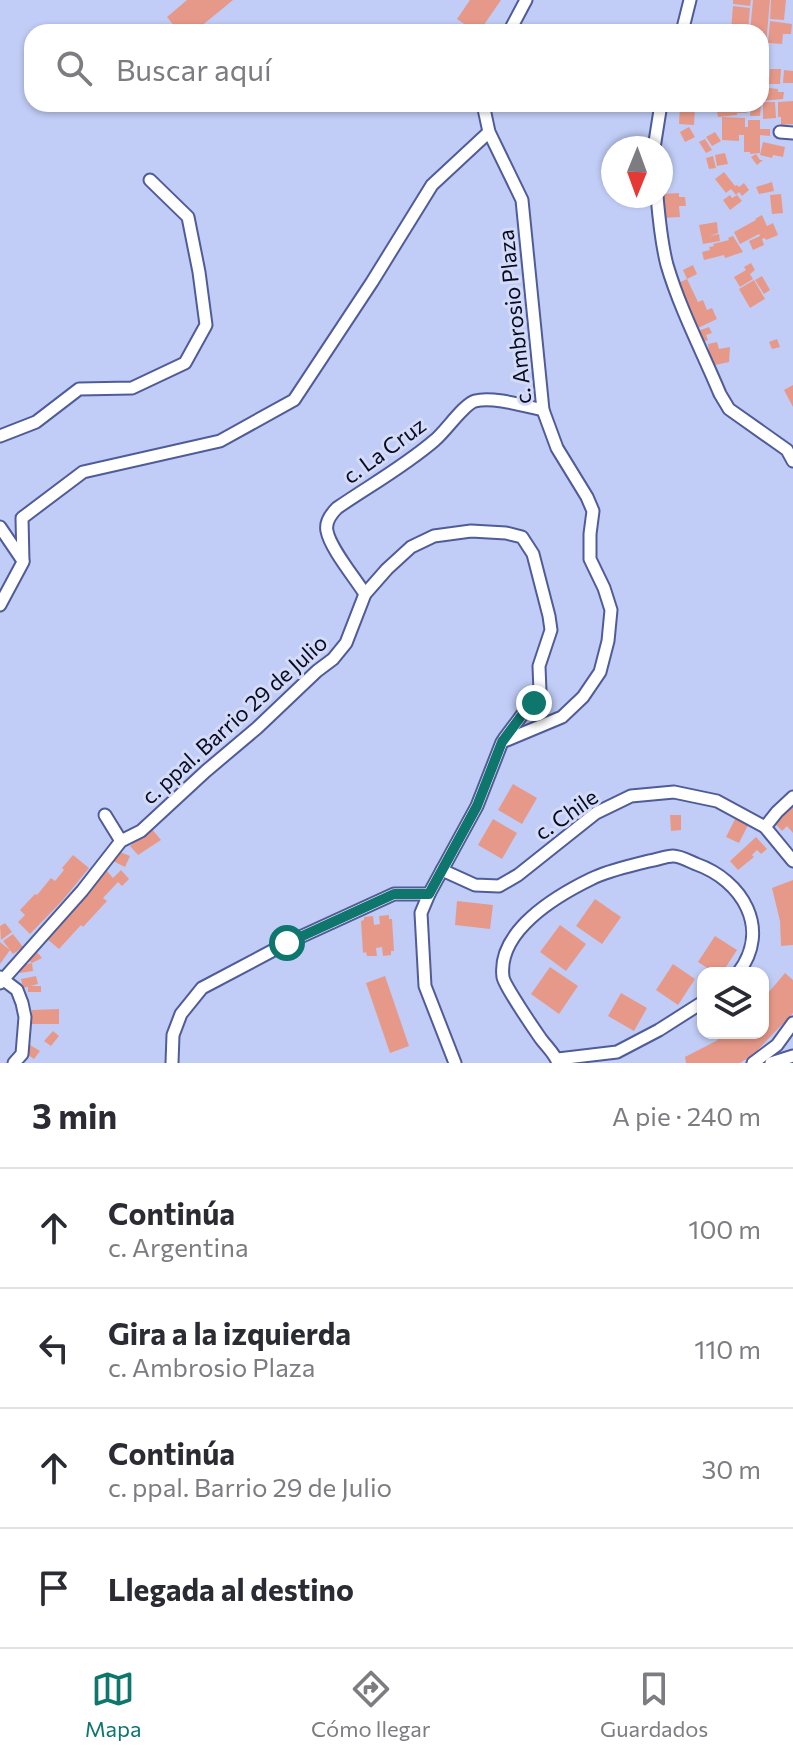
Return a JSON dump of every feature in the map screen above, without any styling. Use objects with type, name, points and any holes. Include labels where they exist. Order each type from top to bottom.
[{"type":"street","points":[[513,24],[526,0]]},
{"type":"street","points":[[684,24],[690,0]]},
{"type":"street","name":"c. Ambrosio Plaza","points":[[485,112],[489,132],[522,200],[543,410],[557,448],[593,511],[590,559],[611,610],[608,641],[600,672],[583,697],[562,717],[502,742]]},
{"type":"street","points":[[656,136],[660,112]]},
{"type":"street","points":[[0,605],[23,562],[22,518],[83,472],[220,441],[294,400],[432,185],[489,132]]},
{"type":"street","points":[[0,436],[36,422],[79,389],[132,388],[185,363],[206,325],[199,272],[188,217],[150,180]]},
{"type":"street","points":[[658,208],[667,263],[720,394],[729,409],[787,450],[793,461]]},
{"type":"street","name":"c. La Cruz","points":[[365,594],[336,550],[327,530],[329,516],[434,441],[467,405],[475,401],[505,402],[543,410]]},
{"type":"street","points":[[0,527],[23,562]]},
{"type":"street","name":"c. ppal. Barrio 29 de Julio","points":[[1,980],[82,891],[121,841],[141,831],[333,659],[346,643],[365,594],[411,547],[434,536],[471,531],[506,533],[522,537],[533,554],[551,630],[539,666],[540,692],[502,742]]},
{"type":"street","points":[[455,1063],[425,986],[421,913],[477,806],[502,742]]},
{"type":"street","name":"c. Chile","points":[[442,870],[475,885],[499,886],[518,875],[596,813],[631,796],[674,792],[717,801],[765,827],[793,861]]},
{"type":"street","points":[[765,827],[793,797]]},
{"type":"street","points":[[105,815],[121,841]]},
{"type":"street","points":[[697,1006],[619,1058],[558,1061],[503,979],[505,952],[516,933],[548,903],[594,877],[674,856],[712,870],[736,889],[752,918],[753,943],[743,967]]},
{"type":"street","points":[[172,1063],[173,1035],[181,1014],[202,988],[287,943],[394,894],[429,894]]},
{"type":"street","points":[[1,980],[17,990],[25,1017],[22,1054],[14,1063]]},
{"type":"street","points":[[753,1063],[777,1045],[793,1023]]},
{"type":"street","points":[[771,1063],[793,1056]]},
{"type":"building","points":[[187,0],[233,0],[204,24],[173,24],[167,17]]},
{"type":"building","points":[[470,0],[501,0],[484,24],[464,24],[457,19]]},
{"type":"building","points":[[733,0],[751,0],[750,6],[733,4]]},
{"type":"building","points":[[753,0],[770,0],[768,24],[751,24]]},
{"type":"building","points":[[771,0],[786,0],[784,20],[770,19]]},
{"type":"building","points":[[733,6],[750,8],[749,24],[732,24]]},
{"type":"building","points":[[770,21],[792,24],[791,34],[783,34],[782,44],[769,43]]},
{"type":"building","points":[[770,69],[781,69],[780,84],[769,84]]},
{"type":"building","points":[[784,70],[793,71],[793,83],[783,83]]},
{"type":"building","points":[[769,88],[784,92],[783,99],[769,100]]},
{"type":"building","points":[[793,101],[793,124],[781,125],[778,102]]},
{"type":"building","points":[[769,102],[775,102],[776,118],[763,119],[763,112],[769,112]]},
{"type":"building","points":[[680,112],[695,112],[694,125],[679,124]]},
{"type":"building","points":[[717,112],[747,112],[737,115],[718,117]]},
{"type":"building","points":[[722,117],[745,118],[745,127],[748,127],[748,120],[760,120],[760,129],[770,129],[770,136],[760,135],[760,153],[744,152],[744,135],[739,135],[739,141],[722,140]]},
{"type":"building","points":[[689,127],[695,137],[685,142],[680,132]]},
{"type":"building","points":[[715,132],[721,141],[712,146],[706,137]]},
{"type":"building","points":[[705,139],[712,150],[706,153],[699,142]]},
{"type":"building","points":[[763,142],[785,147],[783,157],[760,155]]},
{"type":"building","points":[[725,153],[728,164],[717,166],[715,155]]},
{"type":"building","points":[[756,154],[763,160],[757,165],[751,157]]},
{"type":"building","points":[[713,156],[716,168],[709,169],[706,158]]},
{"type":"building","points":[[724,172],[735,186],[744,183],[749,190],[742,196],[731,189],[726,193],[715,179]]},
{"type":"building","points":[[772,182],[774,191],[759,194],[756,187]]},
{"type":"building","points":[[673,193],[685,197],[686,206],[679,206],[680,217],[663,218],[663,208],[673,208]]},
{"type":"building","points":[[781,194],[783,213],[772,214],[770,195]]},
{"type":"building","points":[[730,195],[732,198],[737,195],[742,201],[730,210],[723,200]]},
{"type":"building","points":[[762,215],[767,226],[773,223],[778,235],[762,239],[764,245],[753,250],[749,241],[759,234],[740,244],[734,232]]},
{"type":"building","points":[[717,222],[718,233],[710,236],[719,234],[720,241],[703,244],[699,225]]},
{"type":"building","points":[[733,236],[743,252],[704,260],[702,252]]},
{"type":"building","points":[[751,263],[755,270],[750,274],[753,279],[740,287],[734,277]]},
{"type":"building","points":[[693,265],[697,274],[687,279],[683,270]]},
{"type":"building","points":[[762,276],[770,290],[764,294],[755,280]]},
{"type":"building","points":[[687,279],[698,302],[703,300],[707,310],[712,308],[717,319],[698,328],[676,284]]},
{"type":"building","points":[[754,280],[765,299],[750,308],[739,289]]},
{"type":"building","points":[[709,327],[712,333],[706,335],[708,340],[703,342],[698,331]]},
{"type":"building","points":[[777,339],[780,347],[772,349],[769,342]]},
{"type":"building","points":[[717,342],[719,349],[730,347],[729,362],[711,366],[708,344]]},
{"type":"building","points":[[793,385],[793,407],[784,390]]},
{"type":"building","points":[[513,784],[537,798],[522,824],[498,810]]},
{"type":"building","points":[[793,805],[793,833],[787,826],[782,831],[774,822]]},
{"type":"building","points":[[670,815],[681,815],[681,830],[671,831]]},
{"type":"building","points":[[493,819],[517,833],[502,859],[478,845]]},
{"type":"building","points":[[735,819],[748,825],[739,843],[726,837]]},
{"type":"building","points":[[151,828],[161,840],[138,855],[130,846]]},
{"type":"building","points":[[756,837],[767,849],[761,854],[757,850],[752,855],[754,857],[738,870],[730,861]]},
{"type":"building","points":[[120,852],[130,856],[125,867],[111,860]]},
{"type":"building","points":[[73,855],[89,868],[30,934],[18,922],[25,915],[20,910],[51,878],[55,881]]},
{"type":"building","points":[[121,870],[129,879],[122,886],[118,882],[103,898],[107,901],[59,949],[46,938],[107,871],[113,878]]},
{"type":"building","points":[[793,880],[793,945],[781,946],[780,921],[772,888]]},
{"type":"building","points":[[595,899],[621,917],[602,944],[576,926]]},
{"type":"building","points":[[457,901],[493,905],[490,929],[455,925]]},
{"type":"building","points":[[389,915],[392,919],[394,951],[391,955],[383,956],[382,947],[376,948],[377,956],[367,956],[366,952],[363,953],[361,921],[364,917],[373,916],[374,925],[380,924],[379,916]]},
{"type":"building","points":[[5,923],[12,932],[1,940],[0,926]]},
{"type":"building","points":[[560,925],[586,944],[566,971],[540,952]]},
{"type":"building","points":[[13,934],[23,947],[13,954],[3,941]]},
{"type":"building","points":[[715,936],[737,950],[726,967],[706,967],[698,962]]},
{"type":"building","points":[[0,942],[10,950],[0,964]]},
{"type":"building","points":[[36,951],[42,958],[32,963],[27,959]]},
{"type":"building","points":[[32,963],[33,971],[20,973],[19,966]]},
{"type":"building","points":[[673,964],[695,979],[678,1005],[656,990]]},
{"type":"building","points":[[550,967],[578,986],[559,1014],[531,994]]},
{"type":"building","points":[[785,973],[793,980],[793,1013],[769,1038],[769,992]]},
{"type":"building","points":[[36,976],[38,984],[23,988],[21,979]]},
{"type":"building","points":[[385,976],[409,1046],[390,1053],[366,983]]},
{"type":"building","points":[[28,986],[41,986],[41,992],[28,992]]},
{"type":"building","points":[[621,993],[647,1008],[634,1031],[608,1016]]},
{"type":"building","points":[[59,1009],[59,1024],[32,1024],[32,1010]]},
{"type":"building","points":[[53,1031],[59,1036],[51,1046],[44,1041]]},
{"type":"building","points":[[768,1039],[740,1063],[686,1063],[685,1057],[716,1041]]},
{"type":"building","points":[[30,1045],[40,1051],[34,1059],[25,1053]]},
{"type":"route","points":[[287,943],[394,894],[429,894],[477,806],[502,742],[534,703]]}]
